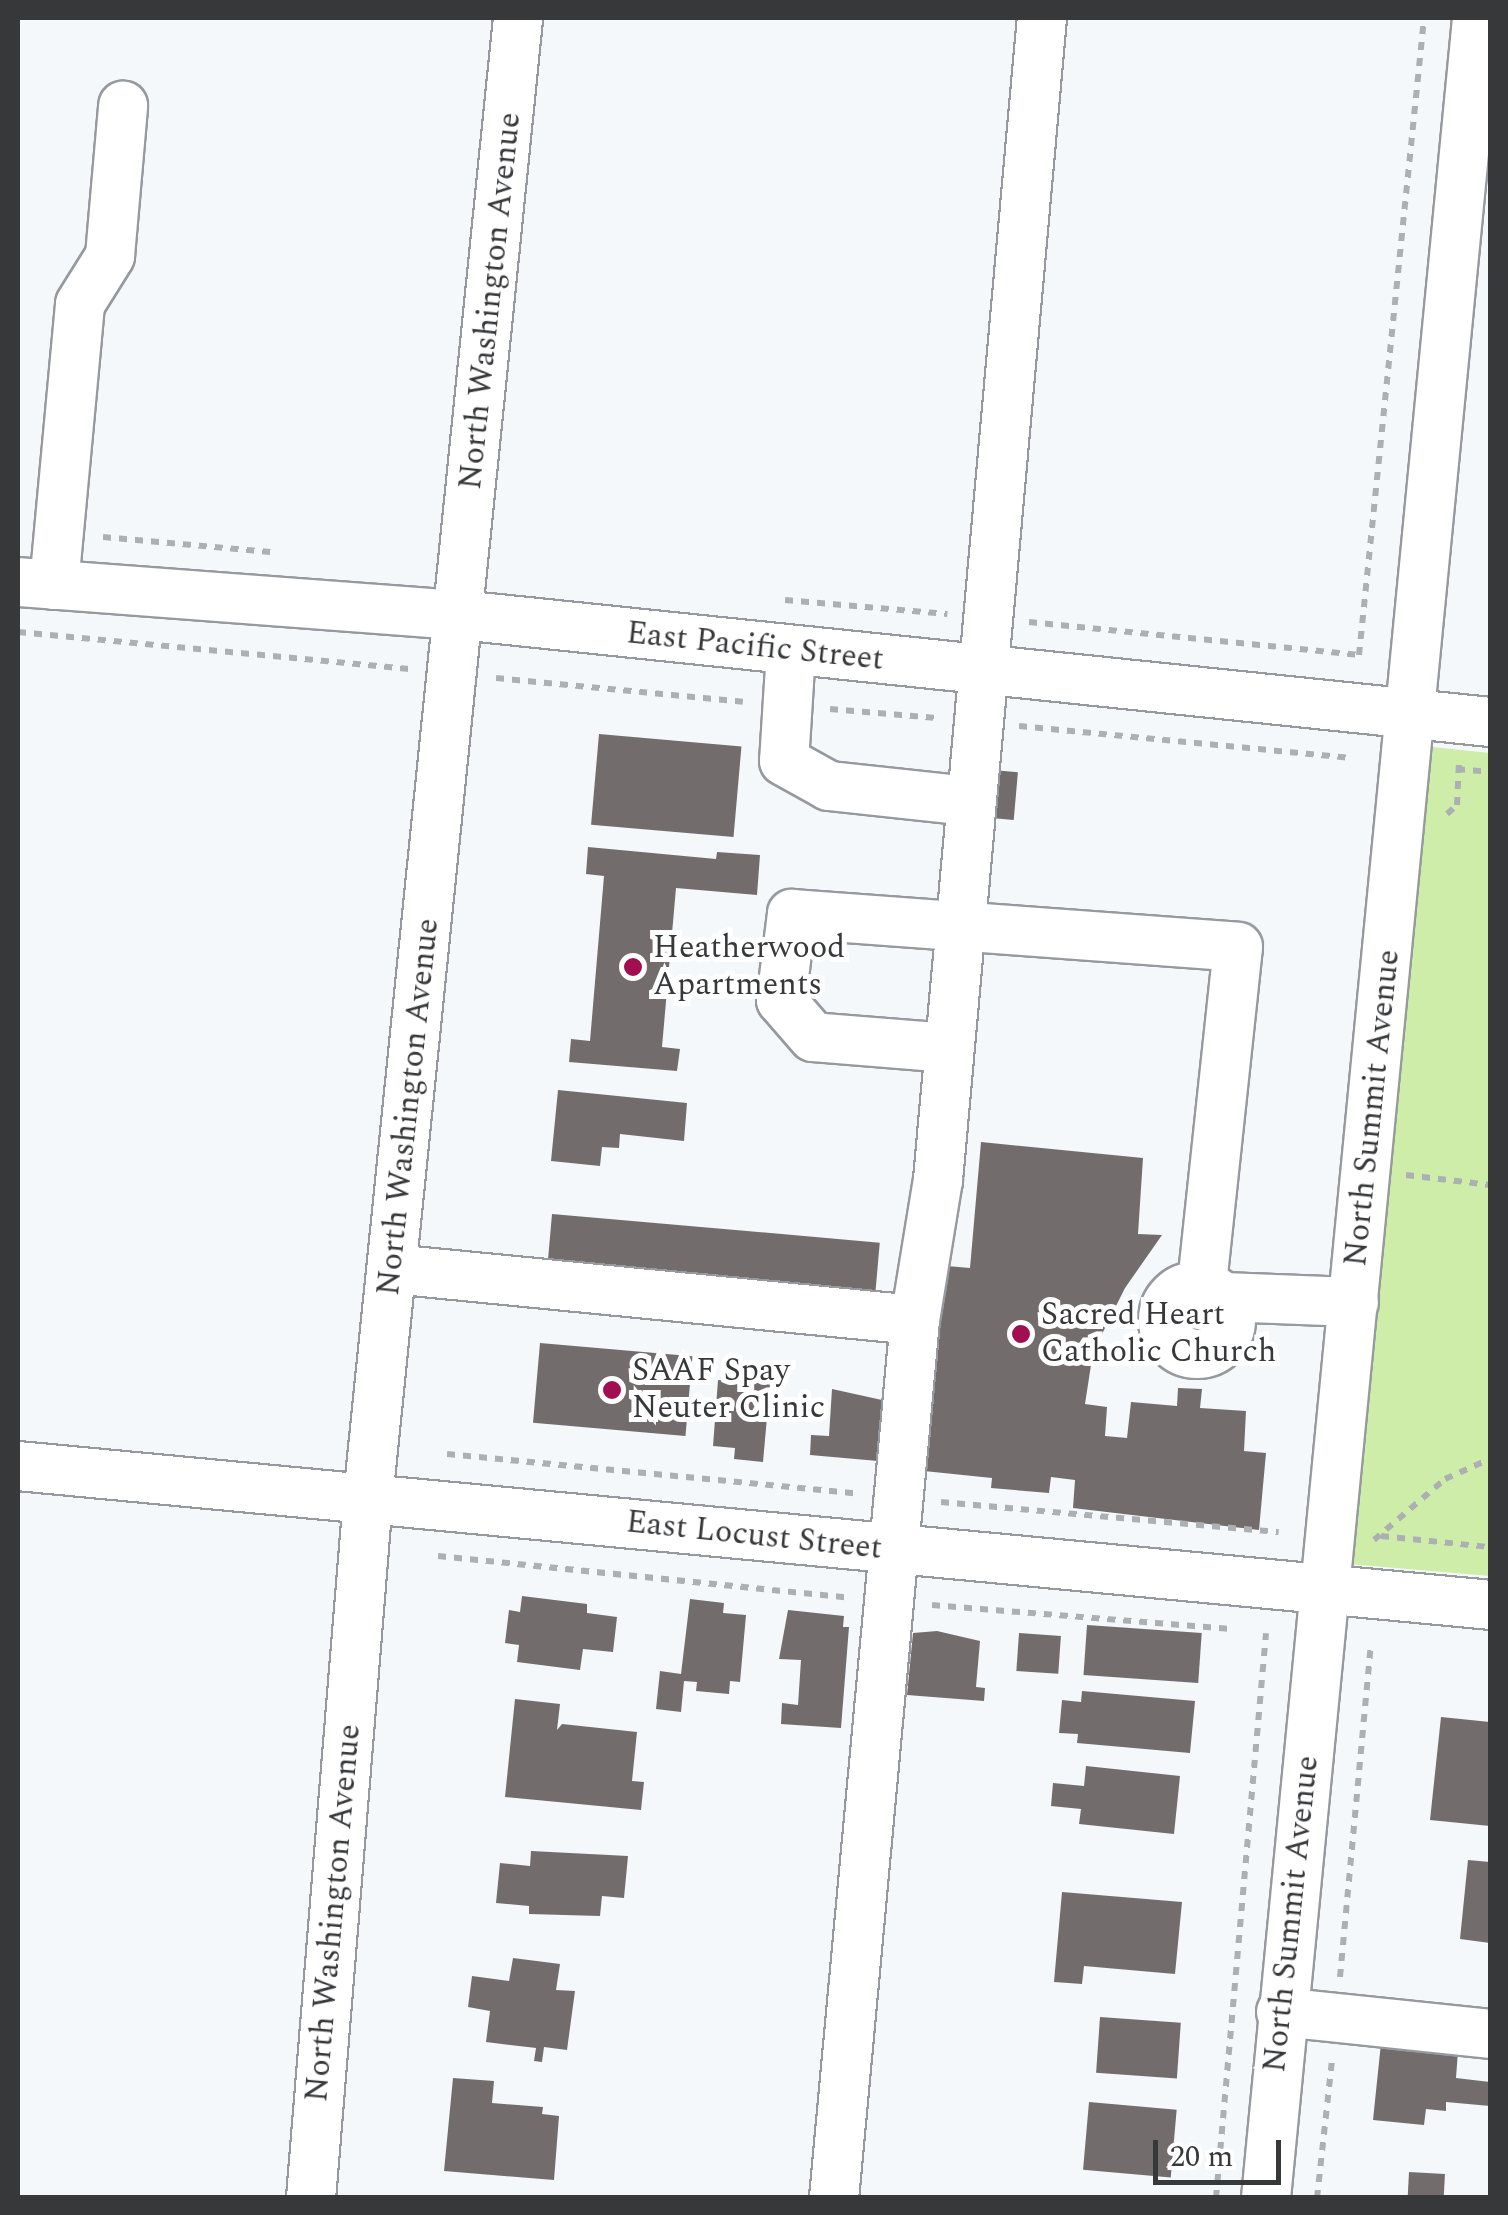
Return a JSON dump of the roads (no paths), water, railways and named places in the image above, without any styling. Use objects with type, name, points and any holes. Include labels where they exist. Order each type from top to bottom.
[{"type":"street","name":"North Washington Avenue","points":[[311,2198],[368,1498],[518,18]]},
{"type":"street","points":[[834,2198],[915,1320],[938,1180],[1042,18]]},
{"type":"street","name":"North Summit Avenue","points":[[1266,2198],[1281,2012],[1326,1592],[1478,18]]},
{"type":"street","points":[[36,583],[58,532],[80,304],[110,256],[123,106]]},
{"type":"street","name":"East Pacific Street","points":[[36,583],[460,615],[1490,722]]},
{"type":"street","points":[[790,650],[784,761],[829,786],[969,801]]},
{"type":"street","points":[[949,1048],[813,1036],[781,1000],[792,914],[1238,947],[1212,1291],[1354,1302]]},
{"type":"street","points":[[392,1269],[915,1320]]},
{"type":"street","name":"East Locust Street","points":[[18,1466],[1490,1605]]},
{"type":"street","points":[[1281,2012],[1490,2034]]},
{"type":"place","name":"Heatherwood Apartments","points":[[633,967]]},
{"type":"place","name":"Sacred Heart Catholic Church","points":[[1021,1334]]},
{"type":"place","name":"SAAF Spay Neuter Clinic","points":[[612,1390]]}]
